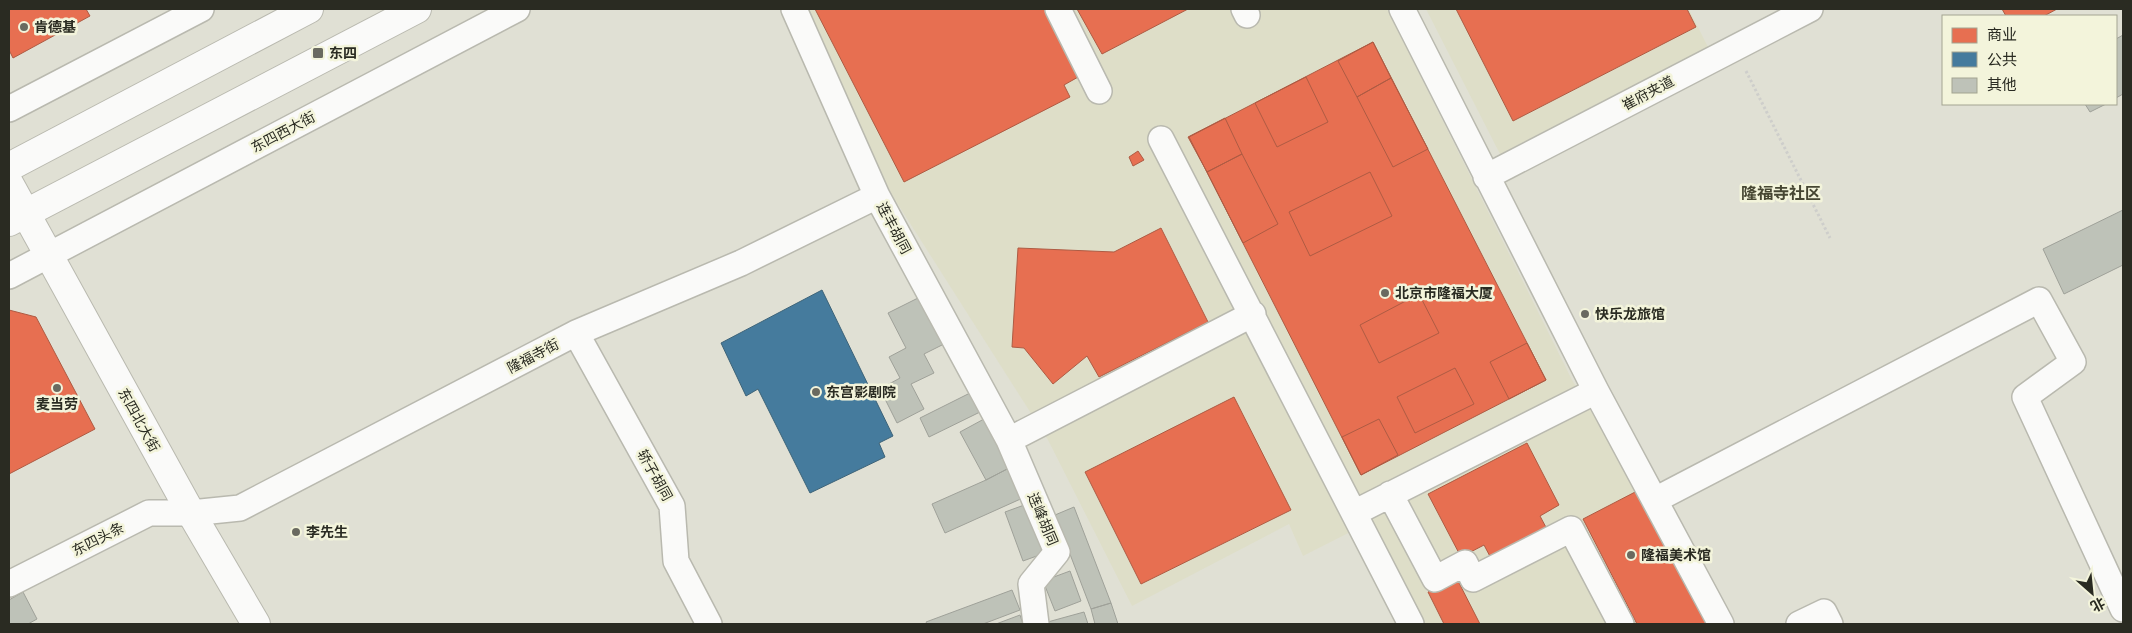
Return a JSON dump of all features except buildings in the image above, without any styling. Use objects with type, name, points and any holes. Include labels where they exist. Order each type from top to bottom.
[{"type":"main road","points":[[9,167],[309,9]]},
{"type":"main road","points":[[17,217],[417,9]]},
{"type":"main road","name":"东四北大街","points":[[9,182],[17,217],[48,256],[191,513],[256,624]]},
{"type":"street","points":[[9,109],[201,9]]},
{"type":"street","name":"东四西大街","points":[[9,276],[517,9]]},
{"type":"street","name":"连丰胡同","points":[[794,9],[877,196],[1009,440]]},
{"type":"street","points":[[1058,9],[1099,90]]},
{"type":"street","points":[[1402,9],[1486,178],[1596,391],[1721,624]]},
{"type":"street","name":"崔府夹道","points":[[1486,178],[1810,9]]},
{"type":"street","points":[[1161,138],[1411,624]]},
{"type":"street","name":"隆福寺街","points":[[191,513],[240,508],[576,333],[741,263],[877,196]]},
{"type":"street","points":[[1655,500],[2039,300],[2073,362],[2025,397],[2123,609]]},
{"type":"street","points":[[1009,440],[1253,314]]},
{"type":"street","name":"轿子胡同","points":[[576,333],[672,506],[676,561],[709,624]]},
{"type":"street","points":[[1354,513],[1596,391]]},
{"type":"street","name":"连峰胡同","points":[[1009,440],[1057,552],[1031,584],[1036,624]]},
{"type":"street","points":[[1390,494],[1435,579],[1466,563],[1473,579],[1571,530],[1621,624]]},
{"type":"street","name":"东四头条","points":[[9,584],[149,512],[191,513]]},
{"type":"street","points":[[1799,624],[1824,612],[1830,624]]},
{"type":"path","points":[[1734,48],[1830,238]]},
{"type":"shaded area","points":[[804,9],[1387,9],[1572,380],[1632,479],[1708,624],[1421,624],[1370,522],[1303,556],[1289,524],[1132,606],[1048,440],[892,195]]},
{"type":"shaded area","points":[[1426,9],[1689,9],[1708,47],[1500,154]]},
{"type":"place","name":"肯德基","points":[[24,27]]},
{"type":"place","name":"东四","points":[[318,53]]},
{"type":"place","name":"北京市隆福大厦","points":[[1385,293]]},
{"type":"place","name":"快乐龙旅馆","points":[[1585,314]]},
{"type":"place","name":"麦当劳","points":[[57,388]]},
{"type":"place","name":"东宫影剧院","points":[[816,392]]},
{"type":"place","name":"李先生","points":[[296,532]]},
{"type":"place","name":"隆福美术馆","points":[[1631,555]]},
{"type":"district","name":"隆福寺社区","points":[[1781,193]]}]
